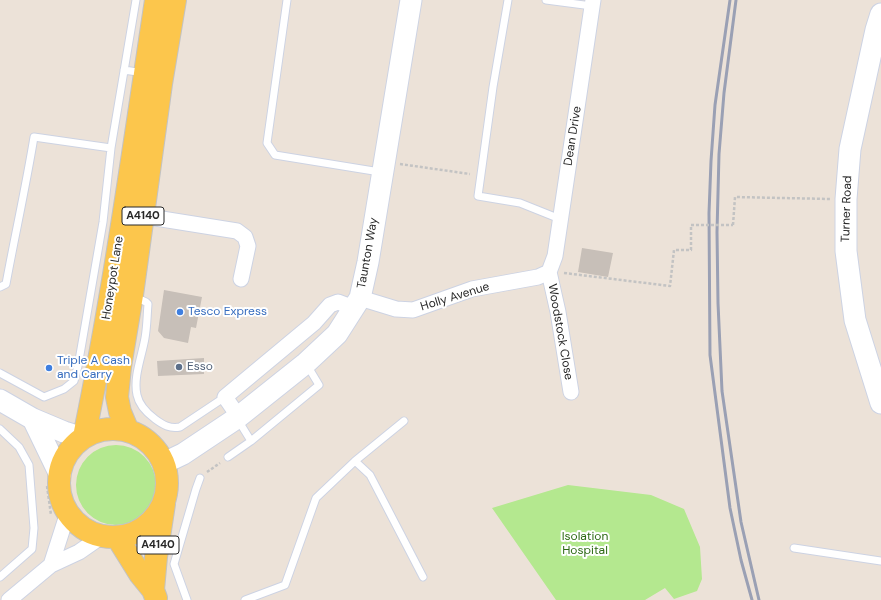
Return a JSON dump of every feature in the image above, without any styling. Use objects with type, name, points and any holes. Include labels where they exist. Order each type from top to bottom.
[{"type":"main road","name":"Honeypot Lane","points":[[83,438],[101,354],[94,330],[119,244],[147,77],[156,0]]},
{"type":"main road","name":"Honeypot Lane","points":[[128,431],[120,412],[117,397],[143,216],[147,77],[175,0]]},
{"type":"main road","points":[[113,428],[128,431],[145,438],[158,451],[164,463],[168,484],[165,500],[158,514],[146,526],[135,532],[109,536],[88,531],[77,523],[68,512],[62,501],[59,488],[60,475],[63,463],[69,452],[83,438],[98,431],[113,428]]},
{"type":"main road","name":"A4140","points":[[155,595],[156,556],[165,500]]},
{"type":"main road","name":"A4140","points":[[109,536],[155,595]]},
{"type":"street","name":"Taunton Way","points":[[164,463],[183,454],[237,418],[306,363],[337,334],[357,303],[384,167],[411,0]]},
{"type":"street","name":"Dean Drive","points":[[549,272],[555,256],[592,3]]},
{"type":"street","name":"Turner Road","points":[[881,14],[876,30],[850,148],[846,199],[846,251],[855,320],[881,403]]},
{"type":"street","points":[[143,216],[237,231],[245,237],[248,246],[241,279]]},
{"type":"street","name":"Holly Avenue","points":[[225,397],[314,322],[330,305],[338,302],[357,303],[413,310],[472,289],[538,277],[549,272]]},
{"type":"street","name":"Woodstock Close","points":[[549,272],[558,312],[571,392]]},
{"type":"street","points":[[225,397],[234,410],[237,418]]},
{"type":"street","points":[[0,400],[33,419],[83,438]]},
{"type":"street","points":[[33,419],[60,475]]},
{"type":"street","points":[[51,565],[68,512]]},
{"type":"street","points":[[6,599],[51,565],[80,552],[109,536]]},
{"type":"lane","points":[[0,373],[44,397],[64,389],[74,381],[78,366],[94,330],[111,148],[147,77],[136,0]]},
{"type":"lane","points":[[287,0],[267,143],[275,155],[384,167]]},
{"type":"lane","points":[[508,0],[493,87],[478,196],[520,203],[560,219]]},
{"type":"lane","points":[[546,0],[592,3]]},
{"type":"lane","points":[[0,287],[6,284],[20,208],[25,191],[34,137],[111,148]]},
{"type":"lane","points":[[132,295],[148,304],[145,338],[135,386],[137,397],[141,406],[148,413],[168,426],[174,428],[180,427],[225,397]]},
{"type":"lane","points":[[228,457],[319,385],[306,363]]},
{"type":"lane","points":[[237,418],[250,441]]},
{"type":"lane","points":[[245,600],[285,585],[316,498],[354,461],[404,421]]},
{"type":"lane","points":[[0,429],[19,447],[29,465],[34,528],[32,549],[0,577]]},
{"type":"lane","points":[[354,461],[370,475],[423,577]]},
{"type":"lane","points":[[187,600],[174,564],[200,478]]},
{"type":"lane","points":[[794,548],[881,561]]},
{"type":"path","points":[[384,167],[481,176]]},
{"type":"path","points":[[549,272],[670,286],[674,250],[690,250],[691,225],[734,225],[735,197],[846,199]]},
{"type":"path","points":[[200,478],[228,457]]},
{"type":"green space","points":[[108,445],[124,445],[145,456],[156,477],[156,493],[145,514],[124,525],[108,525],[94,519],[87,514],[82,507],[76,493],[76,477],[82,463],[87,456],[94,451]]},
{"type":"green space","name":"Isolation Hospital","points":[[568,485],[651,495],[684,509],[700,547],[702,579],[697,591],[674,599],[665,588],[645,600],[556,600],[492,508]]},
{"type":"building","points":[[582,248],[613,253],[608,277],[578,272]]},
{"type":"building","name":"Tesco Express","points":[[164,290],[202,297],[196,328],[191,327],[188,343],[164,338],[158,331]]},
{"type":"building","points":[[204,358],[204,374],[158,376],[157,361]]},
{"type":"railway","points":[[730,0],[715,105],[711,161],[709,213],[710,355],[730,508],[741,560],[752,600]]},
{"type":"railway","points":[[736,0],[724,93],[719,154],[717,232],[718,303],[722,391],[741,522],[759,600]]},
{"type":"place","name":"Tesco Express","points":[[180,312]]},
{"type":"place","name":"Esso","points":[[179,367]]},
{"type":"place","name":"Triple A Cash and Carry","points":[[49,368]]}]
